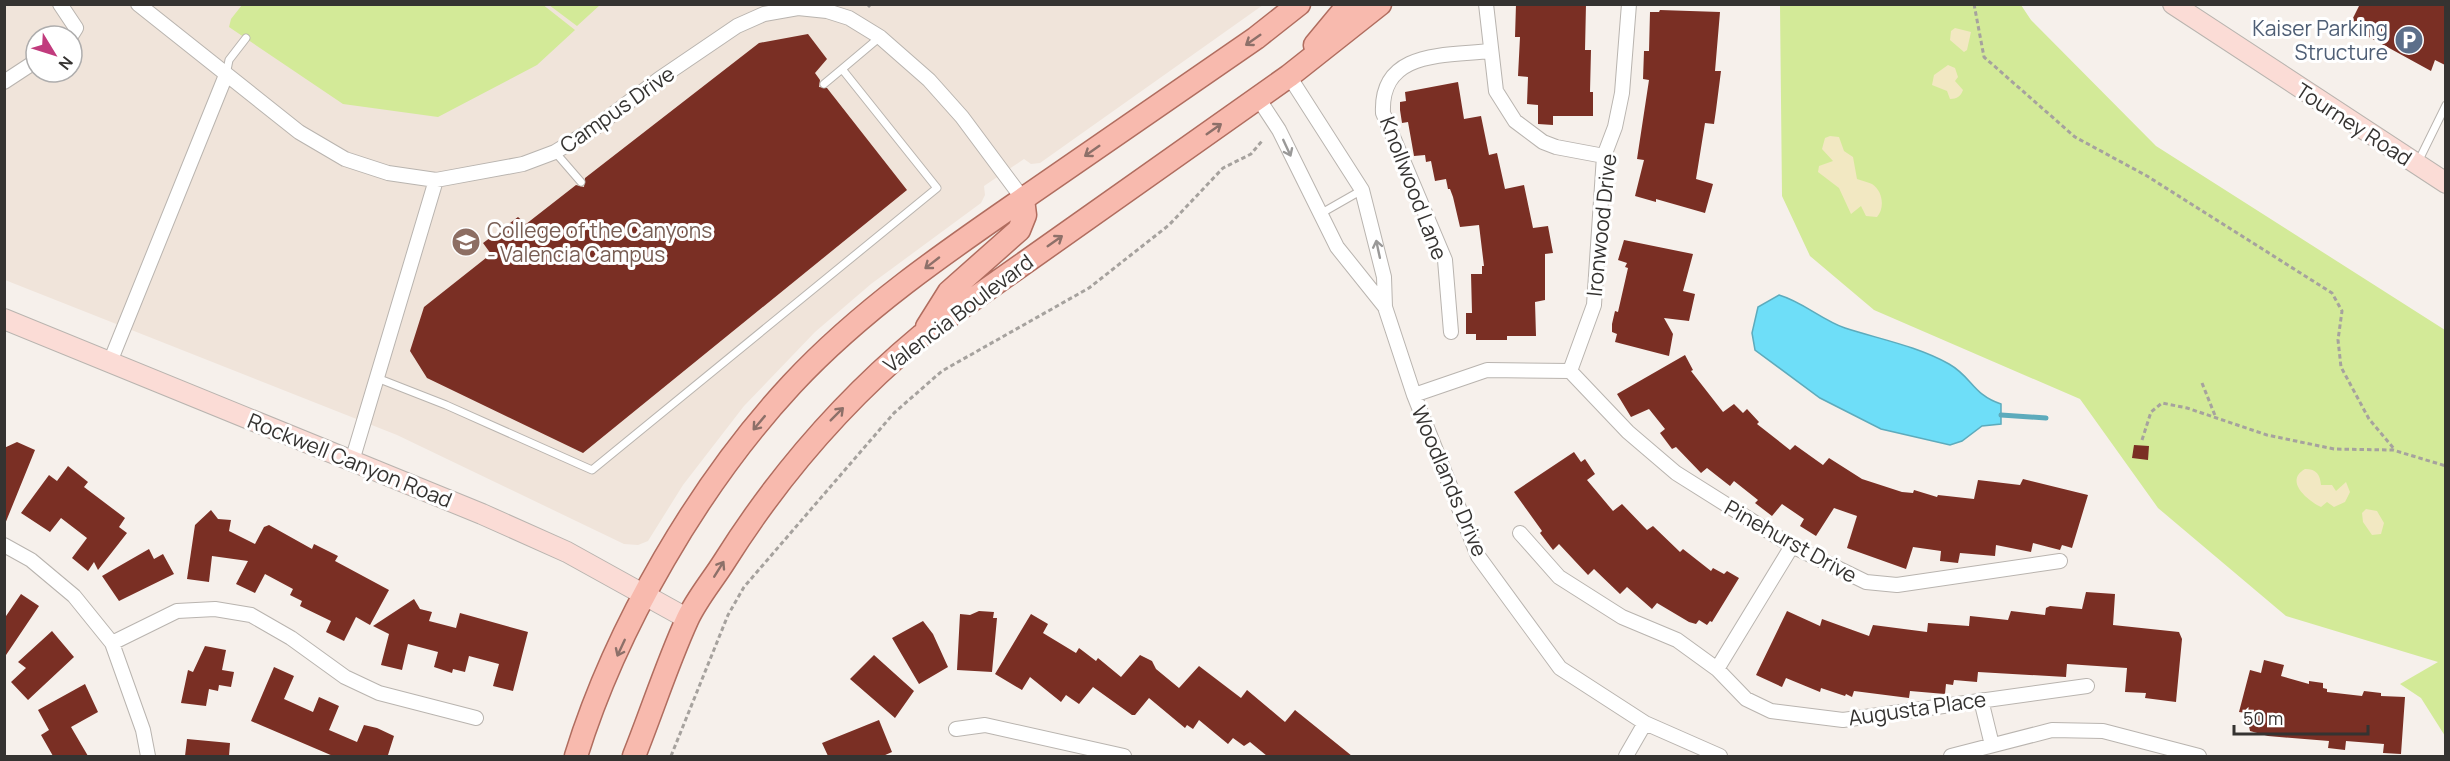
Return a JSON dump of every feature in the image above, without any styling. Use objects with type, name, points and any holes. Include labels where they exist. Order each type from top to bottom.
[{"type":"main road","points":[[576,756],[590,714],[666,555],[737,448],[792,384],[868,313],[950,249],[1256,38],[1299,4]]},
{"type":"main road","points":[[1289,76],[1349,4]]},
{"type":"main road","name":"Valencia Boulevard","points":[[634,756],[688,619],[742,534],[780,481],[831,419],[883,368],[921,336],[1289,76],[1380,4]]},
{"type":"main road","points":[[921,336],[949,292],[1019,230],[1025,215],[1023,199]]},
{"type":"street","points":[[60,4],[73,24]]},
{"type":"street","name":"Campus Drive","points":[[138,4],[299,132],[345,159],[388,173],[436,180],[523,164],[555,152],[596,127],[659,79],[737,26],[764,14],[798,8],[827,11],[849,18],[880,37],[929,80],[1023,199]]},
{"type":"street","points":[[1486,4],[1496,91],[1515,121],[1536,137],[1556,147],[1604,156]]},
{"type":"street","name":"Ironwood Drive","points":[[1570,371],[1594,305],[1604,156],[1615,127],[1622,93],[1629,4]]},
{"type":"street","name":"Tourney Road","points":[[2173,4],[2445,183]]},
{"type":"street","name":"Knollwood Lane","points":[[1451,333],[1445,260],[1383,113],[1382,100],[1392,76],[1409,62],[1490,51]]},
{"type":"street","points":[[4,82],[24,70]]},
{"type":"street","points":[[110,362],[226,75]]},
{"type":"street","name":"Woodlands Drive","points":[[1289,76],[1362,190],[1384,277],[1385,307],[1414,395],[1478,556],[1560,668],[1645,723],[1720,756]]},
{"type":"street","name":"Woodlands Drive","points":[[1258,98],[1279,130],[1336,247],[1385,307]]},
{"type":"street","points":[[352,460],[436,180]]},
{"type":"street","name":"Rockwell Canyon Road","points":[[4,319],[352,460],[556,548],[688,619]]},
{"type":"street","points":[[1414,395],[1487,370],[1570,371]]},
{"type":"street","name":"Pinehurst Drive","points":[[1570,371],[1628,432],[1676,473],[1792,546],[1866,582],[1897,585],[2060,561]]},
{"type":"street","name":"Augusta Place","points":[[1520,532],[1559,576],[1622,617],[1677,640],[1717,669],[1746,699],[1771,711],[1843,720],[2087,686]]},
{"type":"street","points":[[4,545],[31,560],[74,596],[112,643],[143,730],[148,756]]},
{"type":"street","points":[[1717,669],[1792,546]]},
{"type":"street","points":[[112,643],[177,611],[215,609],[250,615],[291,638],[345,677],[379,693],[476,718]]},
{"type":"street","points":[[1981,700],[1992,745]]},
{"type":"street","points":[[1626,756],[1645,723]]},
{"type":"street","points":[[956,729],[985,724],[1124,756]]},
{"type":"street","points":[[1951,756],[2052,730],[2103,731],[2199,756]]},
{"type":"lane","points":[[824,84],[880,37]]},
{"type":"lane","points":[[226,75],[229,60],[246,38]]},
{"type":"lane","points":[[377,378],[446,405],[592,470],[937,188],[842,69]]},
{"type":"lane","points":[[2417,165],[2445,105]]},
{"type":"lane","points":[[555,152],[581,182]]},
{"type":"lane","points":[[1319,214],[1362,190]]},
{"type":"path","points":[[1974,4],[1984,57],[2075,137],[2147,176],[2332,293],[2342,311],[2338,340],[2341,368],[2352,393],[2369,419],[2395,450]]},
{"type":"path","points":[[671,756],[728,615],[744,587],[894,413],[942,371],[1089,288],[1169,225],[1223,168],[1251,154],[1262,141]]},
{"type":"path","points":[[2202,383],[2216,418]]},
{"type":"path","points":[[2142,440],[2151,412],[2162,403],[2267,435],[2334,448],[2395,450],[2445,466]]},
{"type":"shaded area","name":"College of the Canyons - Valencia Campus","points":[[4,5],[1263,5],[1040,163],[1031,164],[1024,159],[984,186],[985,195],[981,203],[871,284],[815,332],[744,406],[683,485],[648,541],[638,545],[624,544],[397,435],[5,280]]},
{"type":"green space","points":[[542,4],[575,30],[537,65],[438,117],[343,104],[229,27],[231,19],[242,5]]},
{"type":"green space","points":[[549,5],[600,5],[577,26]]},
{"type":"green space","points":[[1780,5],[2021,5],[2031,20],[2156,146],[2445,330],[2445,736],[2421,698],[2400,684],[2438,662],[2286,616],[2158,508],[2080,399],[1874,310],[1810,256],[1782,196]]},
{"type":"sand","points":[[1955,28],[1971,32],[1967,50],[1964,52],[1950,40],[1951,31]]},
{"type":"sand","points":[[1948,65],[1955,68],[1958,77],[1955,81],[1963,90],[1958,97],[1952,99],[1947,91],[1932,85],[1934,75]]},
{"type":"sand","points":[[1839,137],[1844,151],[1853,157],[1857,179],[1872,184],[1879,191],[1882,204],[1877,217],[1866,216],[1861,206],[1851,214],[1839,188],[1818,172],[1819,166],[1833,161],[1822,149],[1825,138]]},
{"type":"sand","points":[[2305,469],[2315,471],[2321,485],[2332,485],[2336,491],[2346,482],[2350,492],[2345,502],[2334,507],[2327,502],[2321,507],[2310,500],[2297,484],[2299,474]]},
{"type":"sand","points":[[2366,509],[2377,511],[2384,523],[2381,534],[2372,535],[2363,522],[2362,513]]},
{"type":"water","points":[[1779,295],[1837,325],[1911,348],[1949,364],[1963,374],[1984,396],[2001,404],[2001,424],[1982,426],[1962,441],[1950,445],[1881,429],[1820,398],[1755,350],[1752,333],[1758,307]]},
{"type":"building","points":[[1516,4],[1586,4],[1585,50],[1591,50],[1590,92],[1593,92],[1593,116],[1553,116],[1553,125],[1538,124],[1538,105],[1527,104],[1528,77],[1518,76],[1520,37],[1515,37]]},
{"type":"building","name":"Kaiser Parking Structure","points":[[2360,4],[2445,4],[2445,65],[2435,60],[2431,71],[2349,26]]},
{"type":"building","points":[[1660,10],[1720,12],[1715,71],[1721,71],[1714,124],[1705,123],[1696,179],[1713,184],[1705,213],[1656,199],[1656,202],[1635,196],[1644,160],[1637,159],[1649,80],[1643,79],[1644,51],[1649,51],[1650,12]]},
{"type":"building","points":[[808,34],[827,59],[815,73],[820,80],[819,87],[827,88],[907,190],[583,453],[427,378],[410,351],[424,307],[491,254],[483,243],[518,217],[526,224],[576,185],[584,187],[585,178],[759,43]]},
{"type":"building","points":[[1458,82],[1464,119],[1481,116],[1489,155],[1497,153],[1505,189],[1524,185],[1533,228],[1548,226],[1553,253],[1545,254],[1545,300],[1535,302],[1536,336],[1507,336],[1507,340],[1476,340],[1476,334],[1466,334],[1466,313],[1472,313],[1471,274],[1482,274],[1482,266],[1484,266],[1479,225],[1460,227],[1446,179],[1435,181],[1431,161],[1426,162],[1425,155],[1414,156],[1408,122],[1402,123],[1400,110],[1400,102],[1406,101],[1405,92]]},
{"type":"building","points":[[1624,240],[1693,254],[1683,291],[1695,294],[1689,321],[1664,318],[1673,334],[1669,356],[1615,342],[1617,334],[1612,332],[1612,324],[1615,311],[1618,312],[1628,268],[1625,267],[1627,263],[1618,260]]},
{"type":"building","points":[[1685,355],[1693,370],[1691,371],[1723,412],[1734,404],[1743,413],[1747,409],[1759,422],[1757,424],[1790,450],[1795,445],[1823,465],[1829,458],[1862,479],[1902,492],[1913,493],[1914,490],[1937,497],[1938,495],[1974,499],[1978,480],[2020,485],[2023,479],[2088,495],[2072,548],[2062,545],[2060,550],[2033,543],[2031,552],[1996,545],[1995,556],[1960,553],[1958,563],[1940,561],[1941,551],[1913,547],[1906,569],[1847,548],[1857,516],[1834,508],[1816,536],[1800,526],[1804,519],[1782,504],[1772,516],[1755,503],[1758,500],[1734,481],[1730,486],[1707,468],[1701,473],[1676,447],[1672,449],[1660,433],[1665,429],[1649,409],[1631,417],[1617,394]]},
{"type":"building","points":[[17,442],[35,450],[5,524],[4,448]]},
{"type":"building","points":[[2134,445],[2149,446],[2148,460],[2132,458]]},
{"type":"building","points":[[1574,452],[1581,462],[1585,459],[1595,474],[1587,480],[1613,511],[1622,504],[1647,530],[1653,526],[1680,552],[1683,549],[1711,571],[1713,568],[1724,574],[1727,571],[1739,578],[1712,622],[1710,621],[1707,625],[1699,620],[1696,624],[1689,622],[1657,603],[1652,609],[1627,587],[1620,594],[1594,569],[1588,575],[1559,544],[1553,550],[1514,492]]},
{"type":"building","points":[[68,466],[88,482],[84,487],[125,518],[119,527],[127,533],[98,570],[94,562],[88,571],[72,558],[87,538],[61,518],[50,532],[21,513],[49,475],[57,481]]},
{"type":"building","points":[[211,510],[218,519],[231,520],[229,531],[255,544],[264,527],[269,525],[312,549],[314,544],[338,556],[335,561],[389,590],[370,625],[356,617],[344,641],[326,632],[331,621],[300,606],[302,601],[290,595],[293,589],[265,574],[255,593],[236,584],[248,561],[212,556],[209,582],[187,579],[195,525]]},
{"type":"building","points":[[149,549],[154,559],[163,554],[174,574],[119,601],[102,576]]},
{"type":"building","points":[[2086,592],[2115,594],[2113,625],[2179,632],[2182,639],[2176,702],[2145,698],[2146,693],[2125,692],[2127,668],[2067,664],[2066,677],[1978,672],[1977,682],[1954,680],[1953,685],[1946,684],[1945,694],[1910,691],[1909,698],[1854,691],[1852,697],[1821,688],[1820,692],[1786,678],[1782,687],[1756,675],[1787,611],[1820,626],[1822,619],[1869,636],[1873,625],[1927,632],[1928,623],[1969,626],[1970,616],[2008,620],[2011,611],[2045,615],[2046,608],[2050,606],[2082,609]]},
{"type":"building","points":[[21,594],[39,606],[4,658],[4,619]]},
{"type":"building","points":[[414,599],[420,609],[432,612],[429,621],[456,628],[460,613],[528,632],[513,691],[493,686],[499,664],[469,656],[465,672],[453,669],[452,673],[434,667],[438,652],[408,644],[402,670],[381,665],[389,634],[373,626]]},
{"type":"building","points":[[979,611],[994,612],[993,618],[997,618],[992,672],[957,670],[960,614],[970,615]]},
{"type":"building","points":[[1031,614],[1048,624],[1043,633],[1076,653],[1079,648],[1096,661],[1098,658],[1121,677],[1140,655],[1152,661],[1156,669],[1179,688],[1199,666],[1241,698],[1247,690],[1285,722],[1295,710],[1352,756],[1267,756],[1250,742],[1244,746],[1233,738],[1228,744],[1199,720],[1193,729],[1187,725],[1185,728],[1149,698],[1135,715],[1132,715],[1093,687],[1079,704],[1066,695],[1061,702],[1030,677],[1022,690],[995,674]]},
{"type":"building","points":[[923,621],[933,634],[948,667],[919,684],[892,638]]},
{"type":"building","points":[[52,631],[74,657],[28,700],[11,682],[26,668],[18,662]]},
{"type":"building","points":[[205,646],[226,650],[222,670],[234,672],[231,687],[219,685],[218,691],[209,689],[206,706],[181,703],[188,670],[193,672]]},
{"type":"building","points":[[874,655],[914,691],[895,718],[850,679]]},
{"type":"building","points":[[2264,660],[2284,665],[2281,676],[2309,684],[2309,681],[2323,683],[2323,688],[2327,689],[2327,692],[2362,696],[2364,691],[2381,693],[2381,696],[2405,697],[2401,754],[2383,753],[2384,744],[2346,741],[2345,750],[2328,748],[2329,741],[2268,736],[2250,731],[2246,713],[2239,712],[2250,670],[2261,673]]},
{"type":"building","points":[[274,667],[294,676],[284,699],[313,712],[319,697],[339,706],[329,730],[357,742],[364,725],[377,728],[394,736],[388,755],[392,756],[333,756],[251,721]]},
{"type":"building","points":[[85,684],[98,712],[71,727],[88,756],[53,756],[41,735],[49,730],[38,710]]},
{"type":"building","points":[[879,720],[892,752],[883,756],[828,756],[822,743]]},
{"type":"building","points":[[187,739],[230,743],[229,756],[185,756]]},
{"type":"waterway","points":[[2001,415],[2046,418]]},
{"type":"place","name":"Kaiser Parking Structure","points":[[2409,40]]},
{"type":"place","name":"College of the Canyons - Valencia Campus","points":[[466,242]]}]
